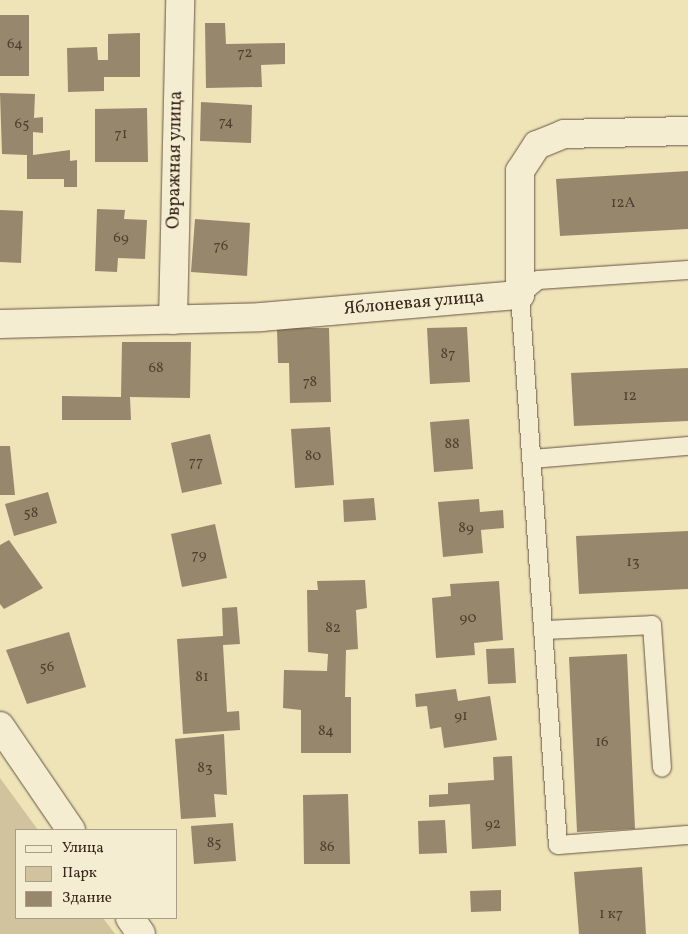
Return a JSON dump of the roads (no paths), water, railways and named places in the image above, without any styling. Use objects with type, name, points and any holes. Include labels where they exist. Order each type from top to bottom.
[{"type":"street","name":"Овражная улица","points":[[173,320],[180,0]]},
{"type":"street","points":[[520,295],[520,171],[537,145],[564,134],[688,131]]},
{"type":"street","name":"Яблоневая улица","points":[[0,324],[260,317],[520,295]]},
{"type":"street","points":[[0,726],[70,829]]},
{"type":"street","points":[[131,919],[141,934]]},
{"type":"lane","points":[[688,270],[538,280],[520,295],[558,845],[688,836]]},
{"type":"lane","points":[[532,459],[688,446]]},
{"type":"lane","points":[[543,630],[652,625],[662,768]]}]
